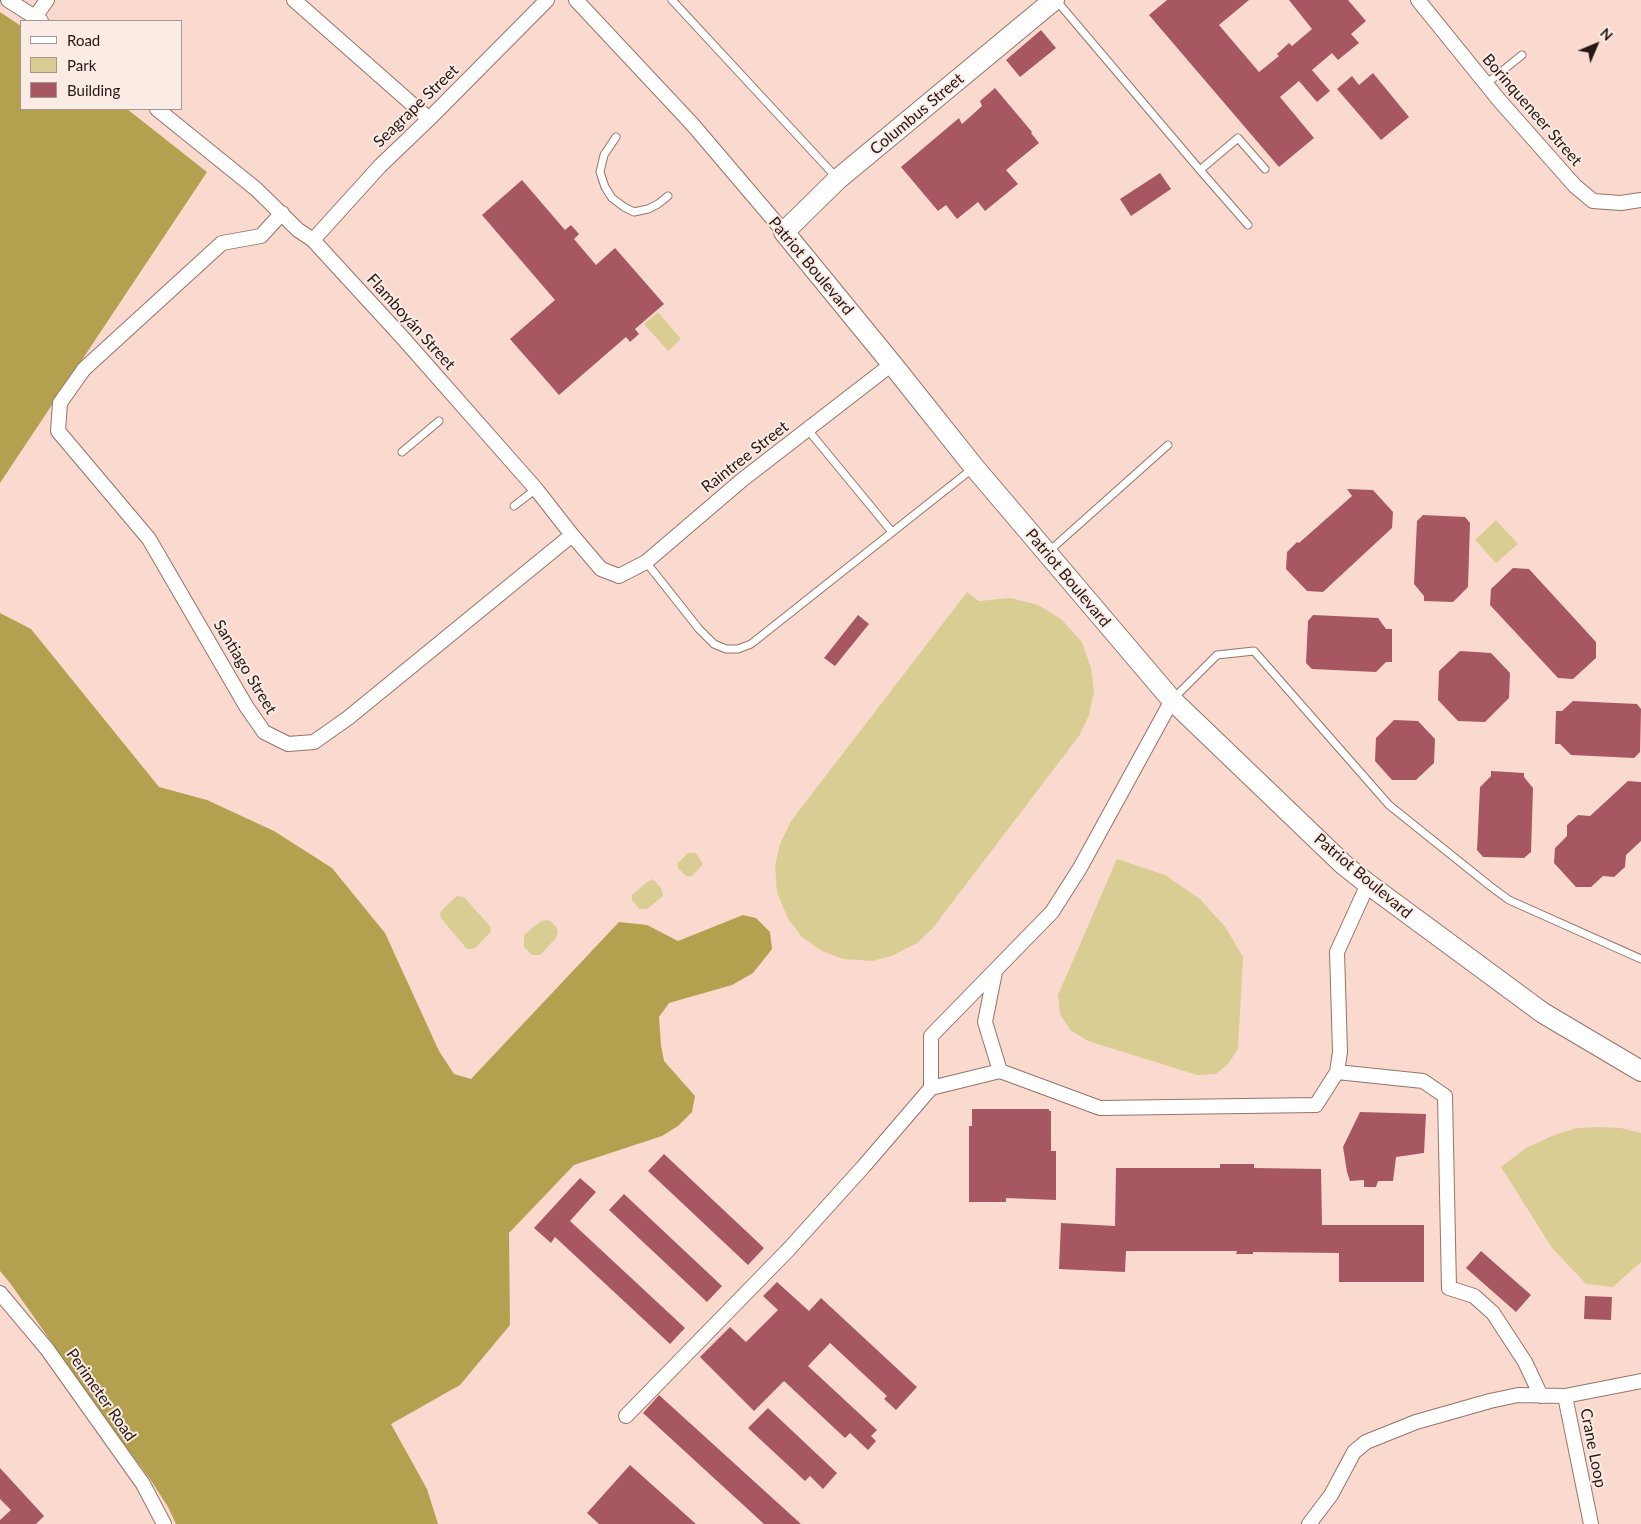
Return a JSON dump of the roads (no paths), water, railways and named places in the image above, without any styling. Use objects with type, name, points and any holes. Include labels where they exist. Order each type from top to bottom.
[{"type":"street","points":[[8,0],[38,19],[47,0]]},
{"type":"street","points":[[294,0],[429,119]]},
{"type":"street","name":"Seagrape Street","points":[[313,240],[380,166],[548,0]]},
{"type":"street","name":"Patriot Boulevard","points":[[576,0],[693,126],[784,232],[974,467],[1172,700],[1344,865],[1368,884],[1543,1013],[1641,1071]]},
{"type":"street","name":"Columbus Street","points":[[784,232],[838,179],[1055,0]]},
{"type":"street","name":"Borinqueneer Street","points":[[1418,0],[1486,84],[1575,186],[1593,201],[1621,203],[1641,200]]},
{"type":"street","name":"Flamboyán Street","points":[[159,110],[256,189],[298,230],[313,240],[402,337],[536,489],[601,568],[619,576]]},
{"type":"street","name":"Santiago Street","points":[[282,213],[262,236],[222,243],[84,369],[60,403],[58,431],[149,539],[246,706],[264,732],[288,744],[314,742],[348,718],[572,535]]},
{"type":"street","name":"Raintree Street","points":[[619,576],[646,562],[728,491],[892,364]]},
{"type":"street","points":[[931,1088],[931,1036],[1052,912],[1080,868],[1172,700]]},
{"type":"street","points":[[626,1416],[789,1249],[871,1159],[931,1088],[1000,1071],[1100,1108],[1316,1105],[1337,1072],[1340,1052],[1338,952],[1368,884]]},
{"type":"street","points":[[995,971],[985,1022],[1000,1071]]},
{"type":"street","points":[[1337,1072],[1424,1081],[1445,1096],[1448,1288],[1474,1296],[1494,1313],[1525,1362],[1541,1396]]},
{"type":"street","name":"Perimeter Road","points":[[0,1293],[53,1356],[143,1484],[164,1524]]},
{"type":"street","name":"Crane Loop","points":[[1591,1524],[1565,1396],[1641,1381]]},
{"type":"street","points":[[1309,1524],[1330,1495],[1354,1452],[1366,1442],[1416,1422],[1490,1401],[1518,1395],[1565,1396]]},
{"type":"lane","points":[[672,0],[838,179]]},
{"type":"lane","points":[[1055,0],[1248,224]]},
{"type":"lane","points":[[1486,84],[1522,55]]},
{"type":"lane","points":[[616,137],[604,155],[600,172],[605,187],[612,198],[634,212],[648,209],[668,196]]},
{"type":"lane","points":[[1200,170],[1238,138],[1265,169]]},
{"type":"lane","points":[[402,452],[439,420]]},
{"type":"lane","points":[[808,430],[892,532]]},
{"type":"lane","points":[[1047,553],[1168,445]]},
{"type":"lane","points":[[646,562],[699,629],[714,644],[726,649],[738,649],[751,644],[974,467]]},
{"type":"lane","points":[[514,506],[536,489]]},
{"type":"lane","points":[[1172,700],[1217,654],[1254,650],[1389,805],[1490,886],[1509,900],[1641,959]]}]
